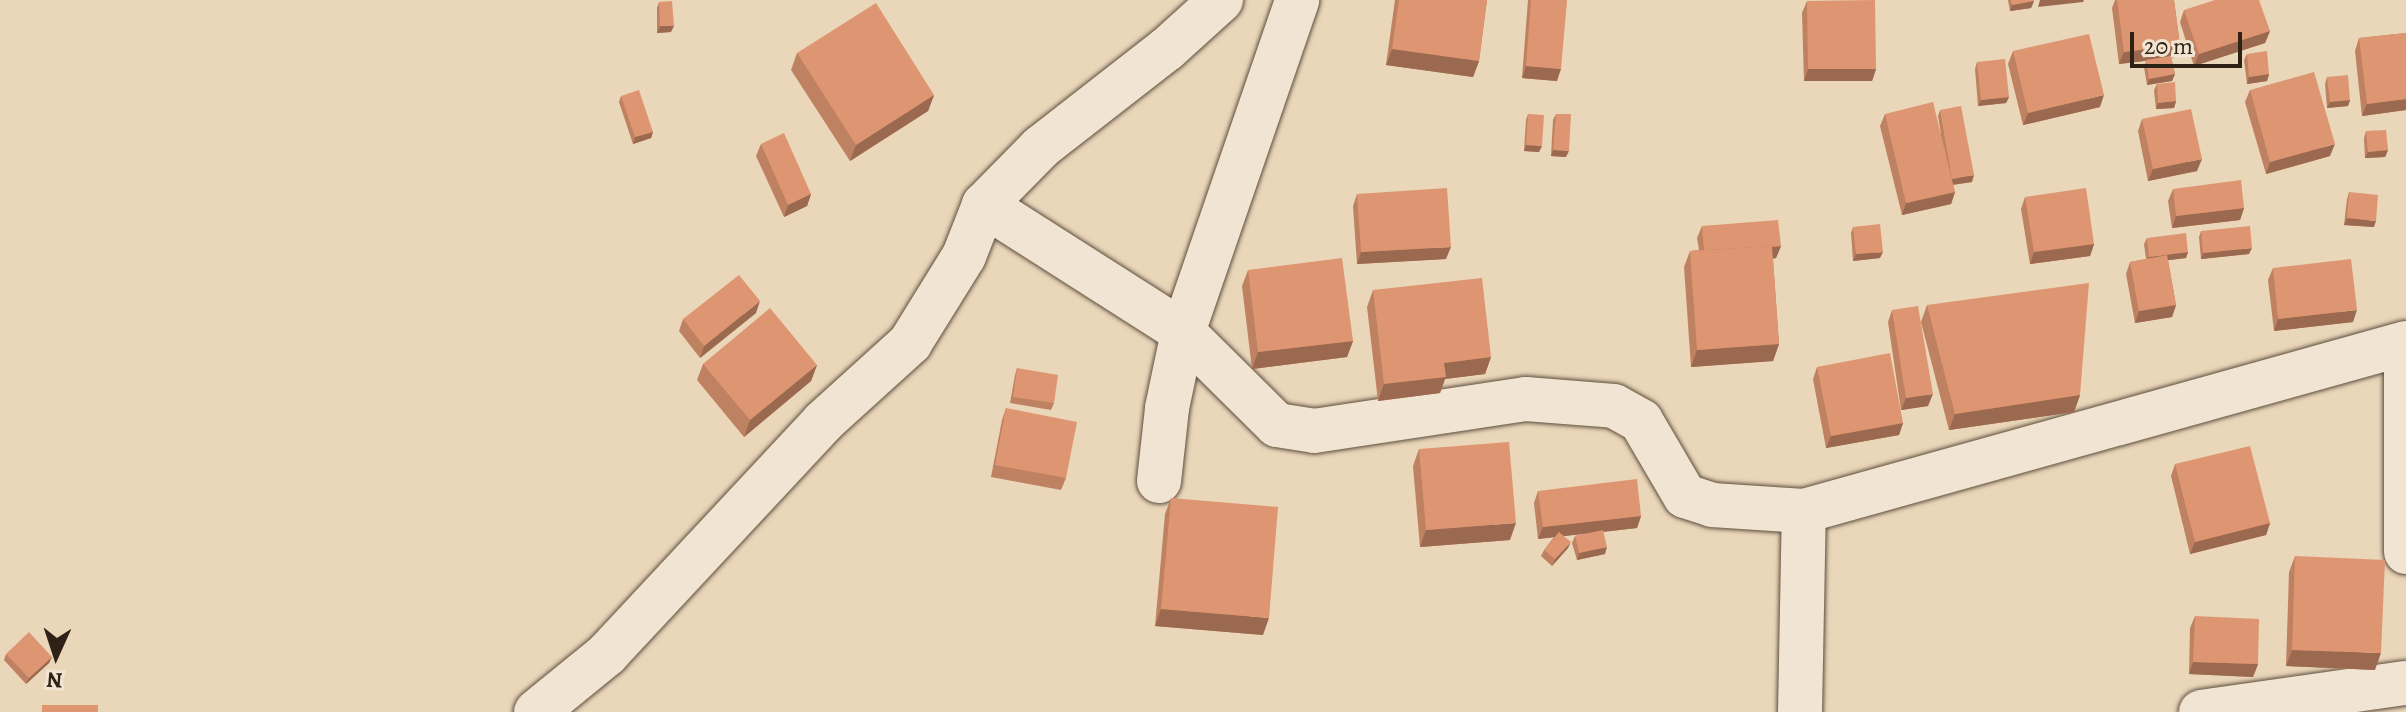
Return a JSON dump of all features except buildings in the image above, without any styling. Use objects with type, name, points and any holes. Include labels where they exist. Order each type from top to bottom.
[{"type":"street","points":[[536,712],[607,654],[823,422],[910,343],[964,256],[984,205],[1041,147],[1167,49],[1221,0]]},
{"type":"street","points":[[1159,481],[1167,408],[1183,332],[1297,0]]},
{"type":"street","points":[[984,205],[1183,332],[1277,425],[1314,431],[1526,399],[1614,406],[1641,421],[1685,496],[1696,502],[1804,511],[2406,343]]},
{"type":"street","points":[[2406,358],[2406,552]]},
{"type":"street","points":[[1800,712],[1804,511]]},
{"type":"street","points":[[2201,712],[2406,683]]}]
